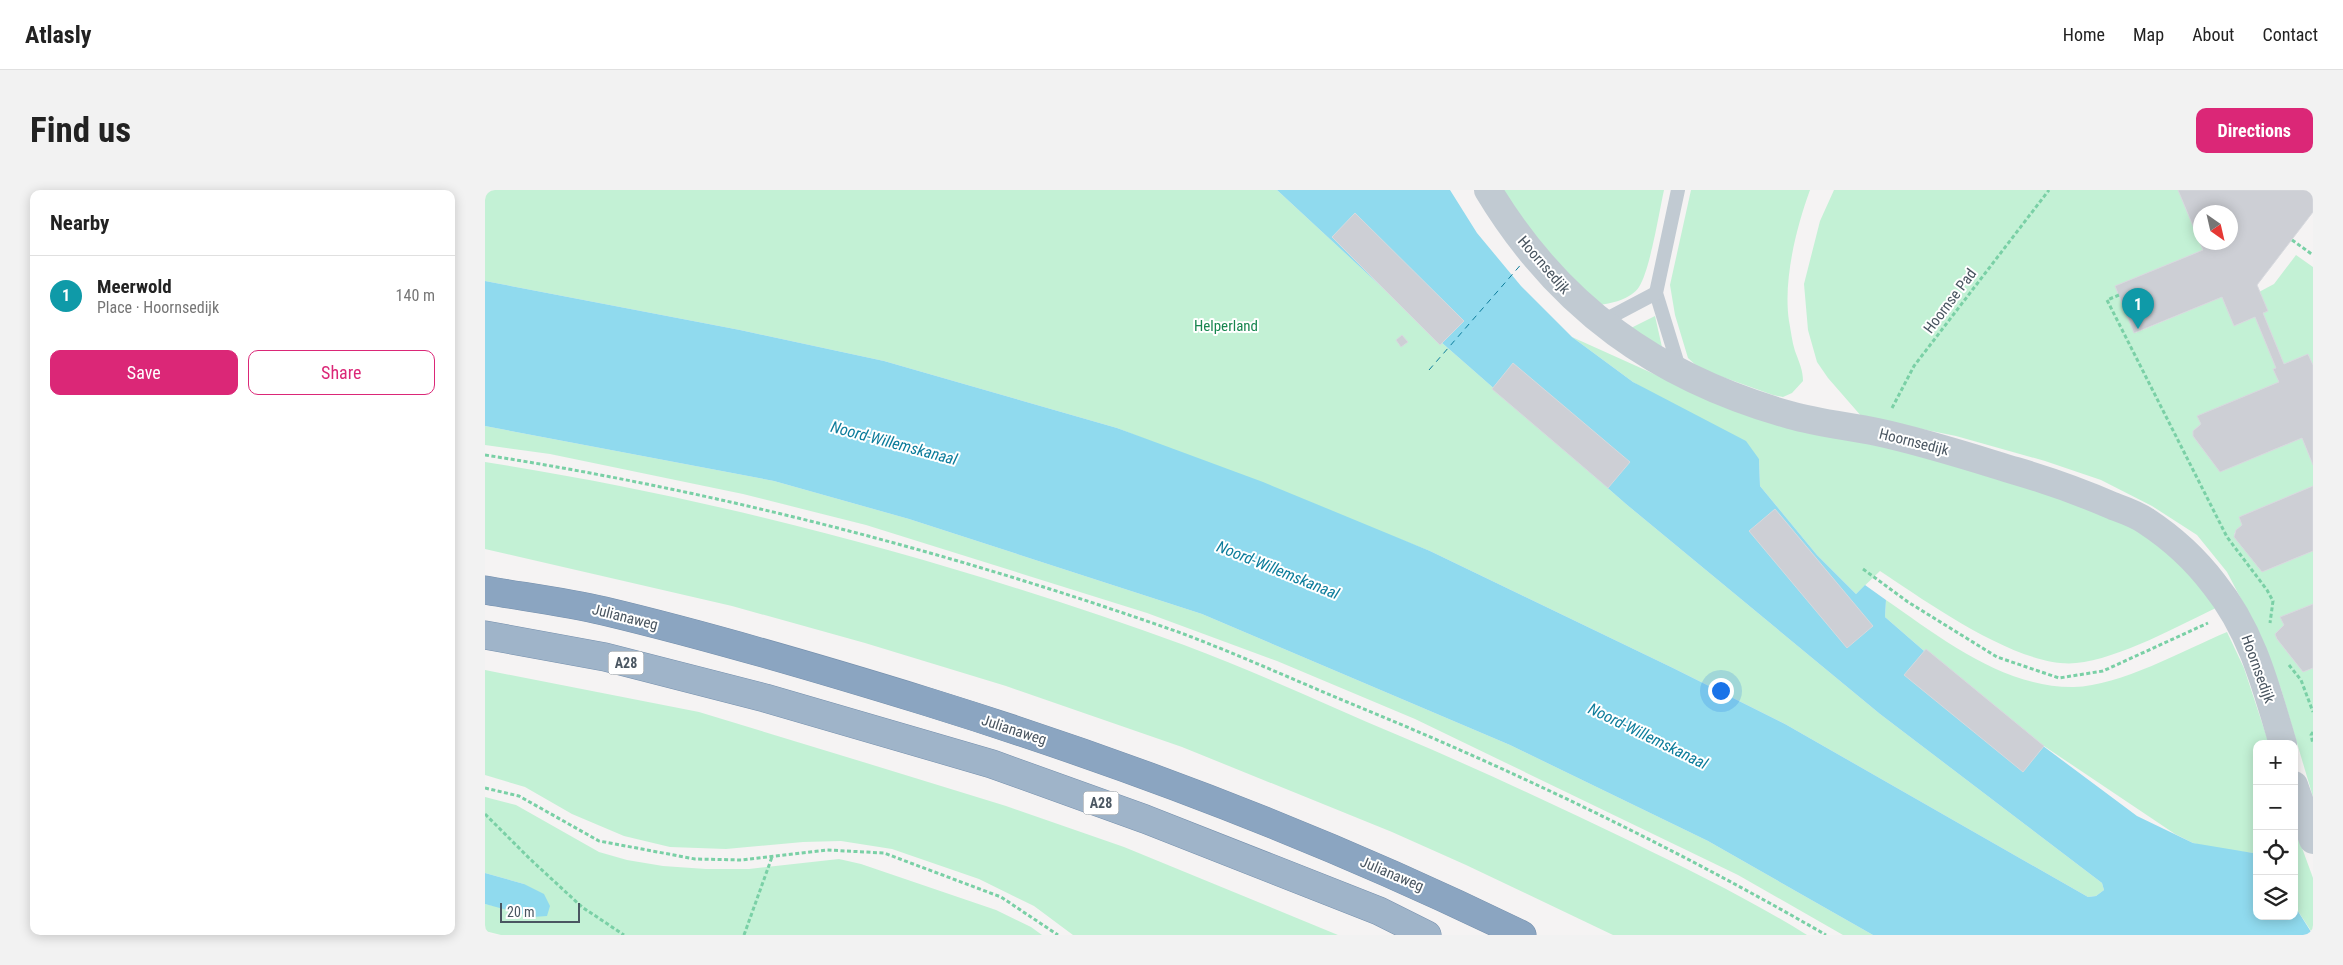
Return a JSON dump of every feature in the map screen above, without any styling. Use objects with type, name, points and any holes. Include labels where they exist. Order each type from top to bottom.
[{"type":"highway","name":"Julianaweg","points":[[485,590],[603,611],[831,672],[1000,725],[1146,774],[1294,832],[1440,895],[1521,935]]},
{"type":"highway","name":"A28","points":[[485,635],[605,657],[718,686],[992,764],[1154,822],[1379,911],[1427,935]]},
{"type":"street","name":"Hoornsedijk","points":[[1488,190],[1518,236],[1567,293],[1601,322],[1635,347],[1680,372],[1734,397],[1792,416],[1879,432],[2066,486],[2144,519],[2169,537],[2191,558],[2214,584],[2234,612],[2251,642],[2261,667],[2282,740]]},
{"type":"street","points":[[2294,785],[2313,840]]},
{"type":"lane","points":[[1678,190],[1655,293],[1680,372]]},
{"type":"lane","points":[[1601,322],[1655,293]]},
{"type":"path","name":"Hoornse Pad","points":[[1879,432],[1914,366],[2049,190]]},
{"type":"path","points":[[2292,240],[2313,255]]},
{"type":"path","points":[[2119,295],[2107,300],[2227,537],[2267,590],[2273,601],[2272,615],[2268,627]]},
{"type":"path","points":[[485,455],[543,464],[725,499],[813,520],[1039,586],[1184,634],[1457,747],[1677,853],[1826,935]]},
{"type":"path","points":[[1863,569],[1908,602],[1997,657],[2059,678],[2103,671],[2234,612]]},
{"type":"path","points":[[2283,658],[2301,680],[2313,712]]},
{"type":"path","points":[[485,788],[519,796],[599,841],[695,859],[742,860],[827,850],[884,853],[1001,897],[1058,935]]},
{"type":"path","points":[[485,814],[582,908],[624,935]]},
{"type":"path","points":[[744,935],[772,857]]},
{"type":"green space","name":"Helperland","points":[[485,190],[1277,190],[1441,342],[1626,504],[1880,714],[2102,883],[2104,890],[2096,896],[2088,897],[1785,724],[1430,551],[1117,428],[884,361],[740,330],[485,281]]},
{"type":"green space","points":[[1497,190],[1664,190],[1647,268],[1639,287],[1626,298],[1608,303],[1597,305],[1585,297]]},
{"type":"green space","points":[[1691,190],[1810,190],[1800,221],[1789,272],[1789,321],[1793,344],[1802,370],[1803,381],[1792,393],[1783,397],[1773,395],[1700,369],[1688,358],[1675,315],[1670,285]]},
{"type":"green space","points":[[1834,190],[2178,190],[2193,226],[2193,250],[2203,250],[2115,286],[2135,333],[2222,297],[2234,326],[2255,317],[2276,368],[2273,369],[2279,382],[2198,416],[2201,424],[2193,431],[2193,436],[2220,471],[2302,438],[2313,465],[2313,486],[2239,517],[2242,525],[2236,530],[2234,535],[2262,572],[2313,551],[2313,604],[2281,617],[2284,625],[2275,634],[2303,672],[2313,668],[2313,797],[2298,746],[2298,740],[2296,740],[2281,689],[2261,637],[2227,572],[2197,535],[2152,506],[2101,480],[2045,461],[1956,436],[1862,417],[1828,378],[1817,362],[1808,330],[1804,284],[1820,221]]},
{"type":"green space","points":[[2296,255],[2313,267],[2313,365],[2308,354],[2284,364],[2263,313],[2267,311],[2259,292],[2274,284]]},
{"type":"green space","points":[[1655,316],[1664,356],[1625,331]]},
{"type":"green space","points":[[1572,337],[1663,378],[1982,470],[2122,519],[2162,542],[2220,606],[2130,648],[2093,660],[2076,663],[2053,662],[2028,656],[2002,645],[1948,615],[1880,571],[1856,594],[1817,555],[1760,486],[1759,459],[1633,382]]},
{"type":"green space","points":[[485,426],[774,481],[909,519],[1202,614],[1510,745],[1708,841],[1873,935],[1843,935],[1738,875],[1415,719],[1277,661],[1147,613],[866,525],[743,494],[550,454],[485,445]]},
{"type":"green space","points":[[485,462],[574,477],[662,495],[839,537],[1013,587],[1184,645],[1458,761],[1545,801],[1721,886],[1807,935],[1613,935],[1392,832],[1182,747],[1006,686],[865,643],[732,606],[485,549]]},
{"type":"green space","points":[[1886,600],[1951,644],[1998,670],[2048,685],[2074,687],[2111,681],[2131,674],[2227,632],[2244,668],[2268,740],[2253,740],[2253,853],[2212,848],[2193,843],[2175,834],[2035,740],[1939,664],[1885,617]]},
{"type":"green space","points":[[485,670],[699,712],[1006,806],[1124,847],[1338,935],[1073,935],[1034,906],[979,879],[892,849],[841,841],[803,842],[726,849],[670,847],[624,836],[572,814],[525,787],[485,775]]},
{"type":"green space","points":[[485,797],[516,805],[599,852],[627,860],[663,866],[749,869],[839,859],[861,864],[996,910],[1031,927],[1042,935],[501,935],[485,931],[485,904],[494,906],[524,884],[485,873]]},
{"type":"green space","points":[[2298,837],[2313,878],[2313,934],[2298,911]]},
{"type":"water","name":"Noord-Willemskanaal","points":[[1277,190],[1450,190],[1477,233],[1521,286],[1572,337],[1633,382],[1746,441],[1759,459],[1760,486],[1817,555],[1856,594],[1865,585],[1886,600],[1885,617],[1939,664],[2035,740],[2137,816],[2193,843],[2253,853],[2253,920],[2298,920],[2298,911],[2313,935],[1873,935],[1708,841],[1510,745],[1202,614],[909,519],[774,481],[485,426],[485,281],[740,330],[884,361],[1117,428],[1263,482],[1430,551],[1785,724],[2088,897],[2096,896],[2104,890],[2102,883],[1880,714],[1626,504],[1441,342]]},
{"type":"water","points":[[485,873],[524,884],[544,894],[550,906],[547,916],[533,917],[485,904]]},
{"type":"building","points":[[2178,190],[2313,190],[2313,212],[2257,285],[2268,311],[2263,313],[2284,364],[2308,354],[2313,365],[2313,465],[2302,438],[2220,472],[2193,436],[2193,431],[2201,424],[2197,416],[2279,382],[2273,369],[2276,368],[2255,317],[2234,326],[2222,297],[2134,333],[2115,286],[2203,250],[2238,250],[2238,205],[2193,205],[2193,226]]},
{"type":"building","points":[[1355,213],[1464,321],[1440,345],[1332,237]]},
{"type":"building","points":[[1402,335],[1408,342],[1401,347],[1396,340]]},
{"type":"building","points":[[1513,363],[1630,462],[1608,488],[1492,389]]},
{"type":"building","points":[[2313,486],[2313,551],[2262,572],[2234,537],[2236,530],[2242,525],[2239,517]]},
{"type":"building","points":[[1775,509],[1873,626],[1847,648],[1749,531]]},
{"type":"building","points":[[2313,604],[2313,668],[2303,672],[2275,634],[2284,625],[2280,617]]},
{"type":"building","points":[[1926,649],[2044,746],[2023,772],[1904,675]]},
{"type":"ferry route","points":[[1429,370],[1524,261]]},
{"type":"place","name":"Meerwold","points":[[2138,329]]}]
